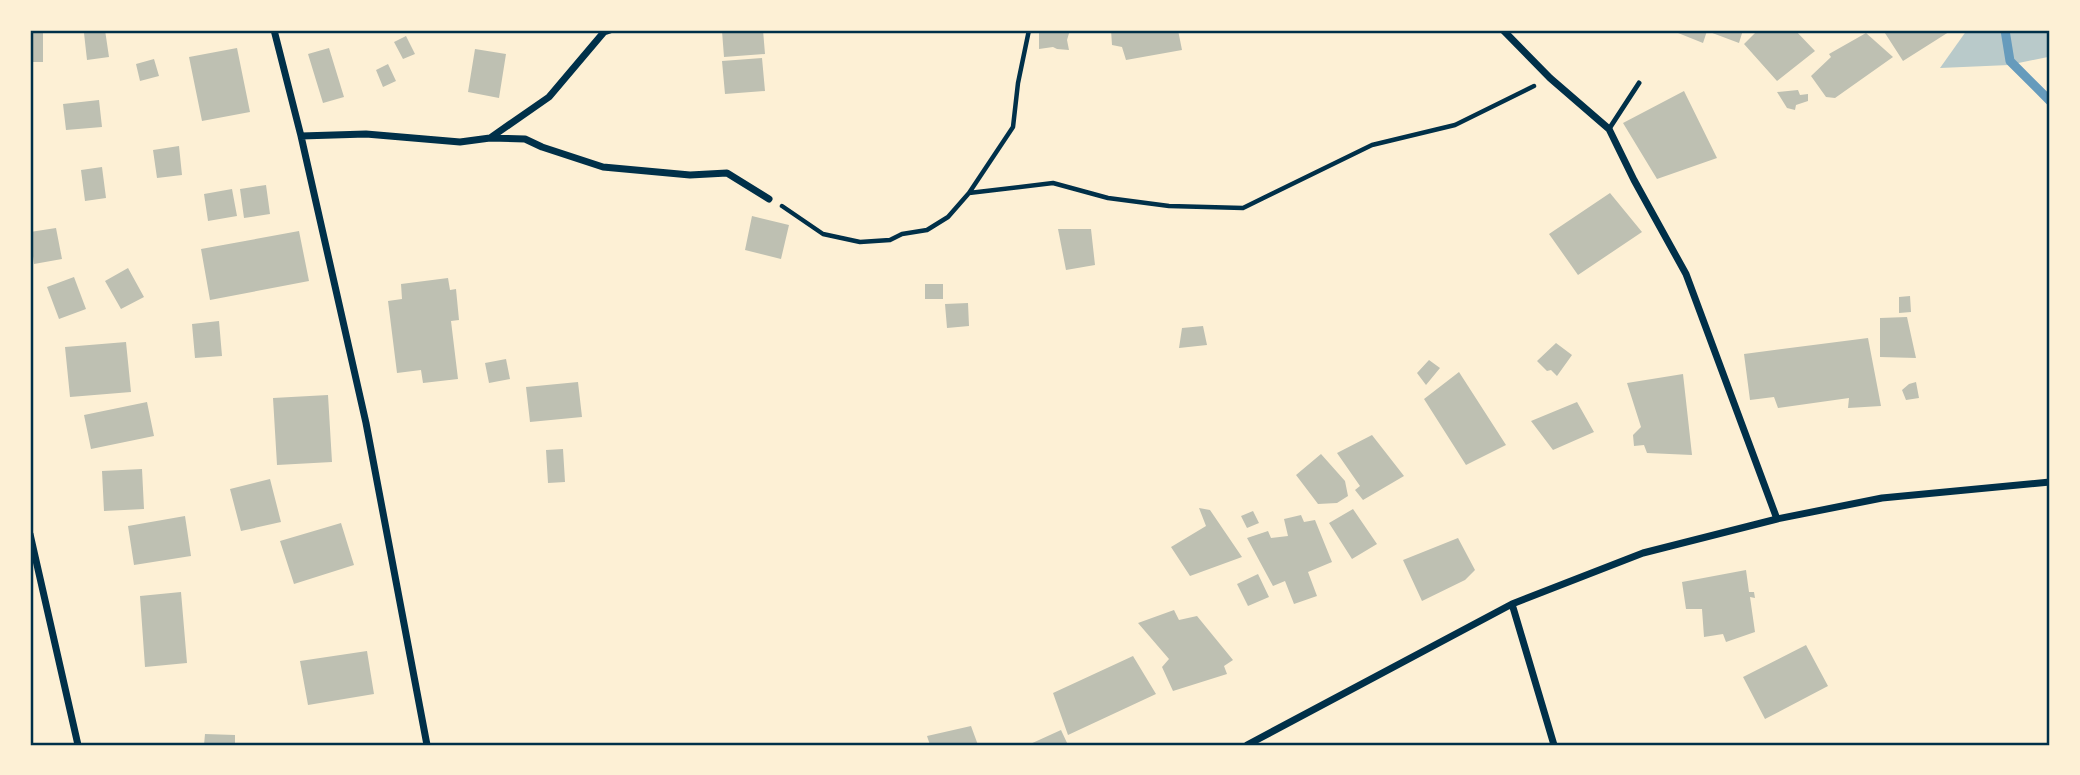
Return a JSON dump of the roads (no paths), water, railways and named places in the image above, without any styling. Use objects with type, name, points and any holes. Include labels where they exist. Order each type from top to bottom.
[{"type":"street","points":[[274,30],[301,136],[366,423],[427,745]]},
{"type":"street","points":[[490,138],[550,97],[604,32],[610,30]]},
{"type":"street","points":[[1503,30],[1550,78],[1609,129],[1686,274],[1777,519]]},
{"type":"street","points":[[301,136],[366,134],[460,142],[490,138],[525,139],[603,167],[690,174],[727,173],[769,199]]},
{"type":"street","points":[[1247,745],[1512,604],[1643,552],[1777,519],[1882,498],[2050,482]]},
{"type":"street","points":[[30,534],[78,745]]},
{"type":"street","points":[[1512,604],[1554,745]]},
{"type":"lane","points":[[1609,129],[1639,83]]},
{"type":"waterway","points":[[2005,30],[2010,61],[2050,101]]}]
